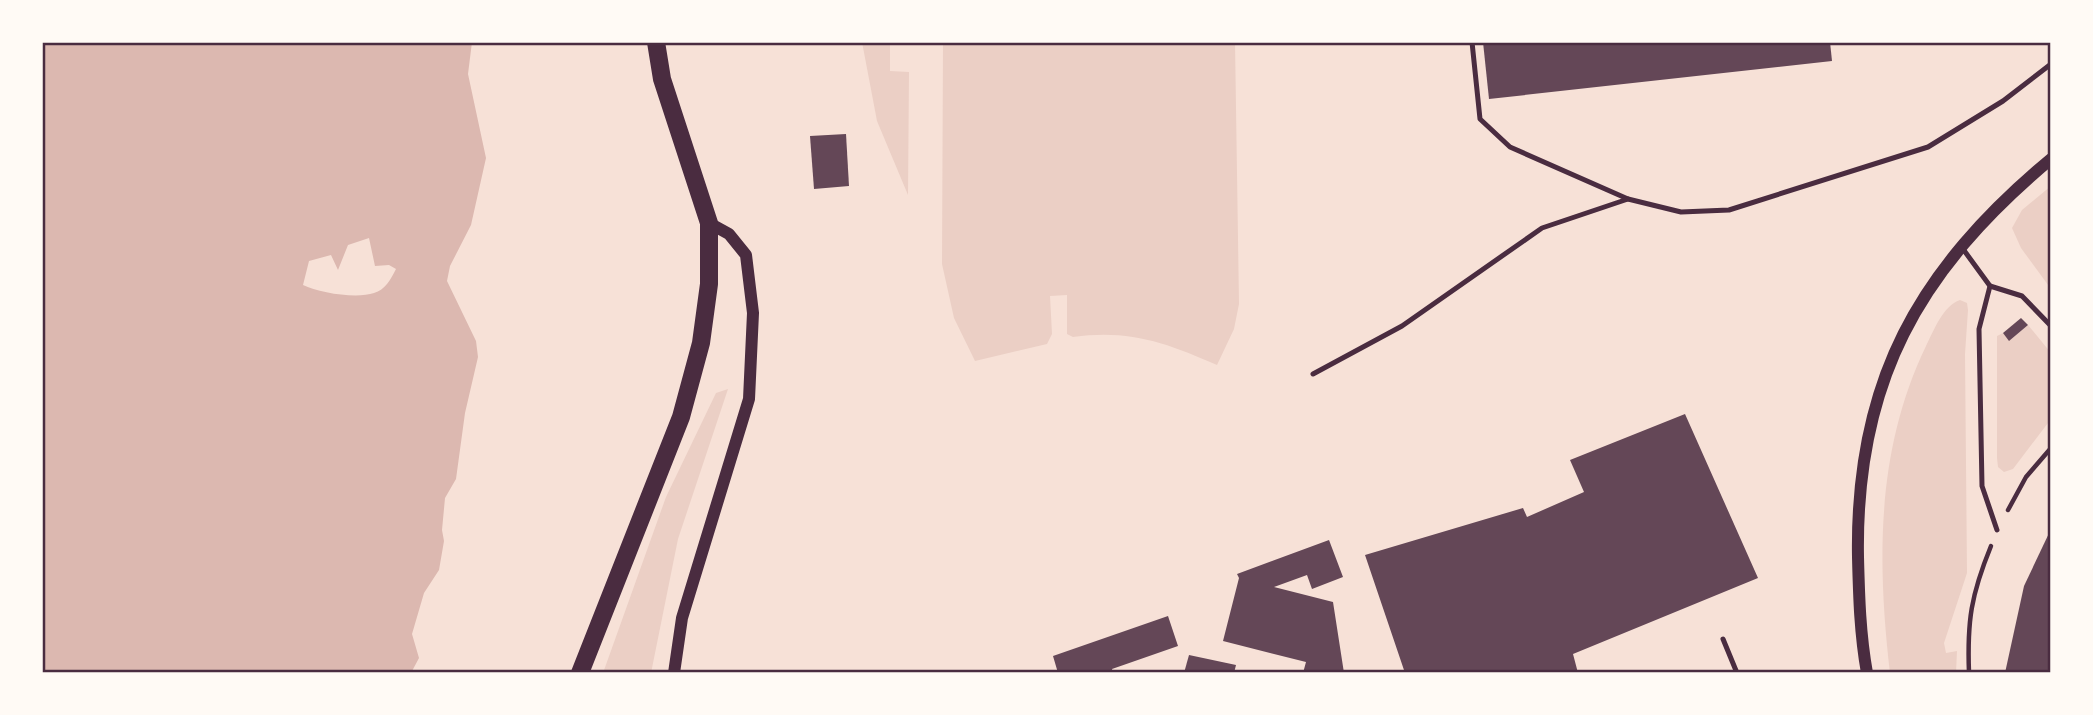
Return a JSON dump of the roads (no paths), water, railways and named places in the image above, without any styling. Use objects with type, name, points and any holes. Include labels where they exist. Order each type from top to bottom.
[{"type":"main road","points":[[580,673],[681,417],[702,332],[709,284],[709,223],[662,79],[656,42]]},
{"type":"street","points":[[1867,673],[1859,632],[1857,527],[1860,475],[1873,407],[1892,353],[1919,302],[1961,246],[2051,159]]},
{"type":"street","points":[[674,673],[682,618],[749,399],[753,313],[746,255],[729,234],[709,223]]},
{"type":"lane","points":[[1472,42],[1480,119],[1510,147],[1628,199],[1681,212],[1729,210],[1928,147],[2003,101],[2051,64]]},
{"type":"lane","points":[[1313,373],[1402,326],[1542,228],[1628,199]]},
{"type":"lane","points":[[1961,246],[1990,286],[2022,296],[2051,326]]},
{"type":"lane","points":[[1990,286],[1979,328],[1982,486],[1997,530]]},
{"type":"lane","points":[[1723,639],[1737,673]]}]
